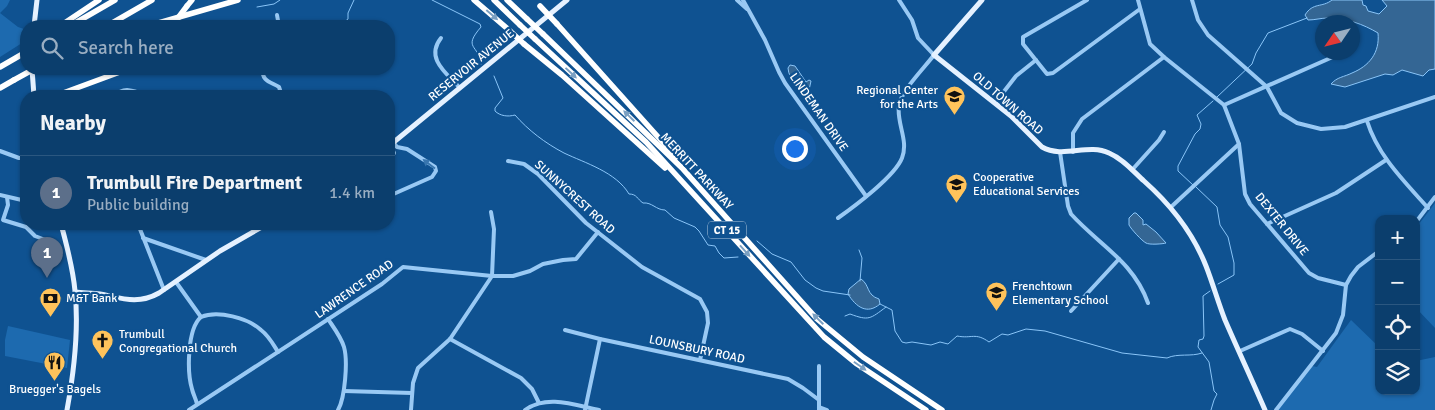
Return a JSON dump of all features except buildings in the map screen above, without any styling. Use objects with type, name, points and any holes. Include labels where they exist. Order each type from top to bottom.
[{"type":"highway","points":[[69,20],[99,0]]},
{"type":"highway","points":[[80,20],[115,0]]},
{"type":"highway","points":[[117,20],[152,0]]},
{"type":"highway","points":[[176,20],[192,0]]},
{"type":"highway","points":[[169,20],[237,0]]},
{"type":"highway","points":[[474,0],[628,133],[692,196],[698,198]]},
{"type":"highway","name":"MERRITT PARKWAY","points":[[494,0],[646,142],[824,337],[857,364],[926,410]]},
{"type":"highway","name":"MERRITT PARKWAY","points":[[507,0],[642,129],[700,188],[817,319],[863,358],[942,410]]},
{"type":"highway","points":[[536,0],[694,178],[700,188]]},
{"type":"highway","points":[[0,67],[20,54]]},
{"type":"highway","points":[[0,88],[23,75]]},
{"type":"highway","points":[[74,90],[112,75]]},
{"type":"main road","points":[[35,20],[37,0]]},
{"type":"main road","name":"RESERVOIR AVENUE","points":[[395,141],[567,0]]},
{"type":"main road","points":[[934,55],[982,0]]},
{"type":"main road","name":"OLD TOWN ROAD","points":[[934,55],[995,103],[1042,147],[1060,152],[1104,151],[1119,159],[1172,208],[1206,264],[1226,322],[1265,410]]},
{"type":"main road","points":[[33,75],[34,90]]},
{"type":"main road","points":[[63,230],[72,266],[76,292],[74,352],[67,410]]},
{"type":"main road","points":[[76,292],[97,294],[121,300],[138,301],[151,297],[255,230]]},
{"type":"street","name":"LINDEMAN DRIVE","points":[[740,0],[766,40],[778,72],[785,83],[866,196]]},
{"type":"street","points":[[838,218],[866,196],[901,161],[904,144],[898,109],[899,102],[934,55],[918,38],[912,20],[899,0]]},
{"type":"street","points":[[1087,0],[1024,35],[1023,44],[1047,74],[1051,74],[1140,9]]},
{"type":"street","points":[[1138,0],[1148,40],[1164,57],[1224,105],[1326,60]]},
{"type":"street","points":[[1192,0],[1198,20],[1208,35],[1267,87],[1281,113],[1297,123],[1313,128],[1345,127],[1435,97]]},
{"type":"street","points":[[277,15],[278,20]]},
{"type":"street","points":[[441,38],[436,44],[434,52],[436,60],[459,87]]},
{"type":"street","points":[[1073,152],[1073,133],[1082,119],[1164,57]]},
{"type":"street","points":[[995,103],[1016,76],[1036,60]]},
{"type":"street","points":[[263,75],[265,79],[279,87],[280,90]]},
{"type":"street","name":"DEXTER DRIVE","points":[[1224,105],[1238,144],[1246,194],[1250,204],[1309,273],[1318,278],[1346,285]]},
{"type":"street","points":[[1367,120],[1372,138],[1386,160],[1428,208]]},
{"type":"street","points":[[1132,170],[1164,132]]},
{"type":"street","points":[[1172,208],[1238,144]]},
{"type":"street","points":[[395,146],[406,148],[432,165],[436,171],[432,177],[395,193]]},
{"type":"street","points":[[0,151],[20,158]]},
{"type":"street","points":[[1060,152],[1068,206],[1071,214],[1126,265],[1142,287],[1148,302]]},
{"type":"street","name":"SUNNYCREST ROAD","points":[[508,160],[524,164],[538,174],[586,223],[642,267],[700,299],[706,312],[708,323],[700,360]]},
{"type":"street","points":[[1267,224],[1336,193],[1386,160]]},
{"type":"street","points":[[0,195],[20,200]]},
{"type":"street","points":[[7,197],[8,205],[2,220],[20,225]]},
{"type":"street","points":[[1420,217],[1435,197]]},
{"type":"street","points":[[411,410],[414,375],[418,368],[450,339],[492,276],[494,229],[491,212]]},
{"type":"street","points":[[29,230],[35,236],[48,241]]},
{"type":"street","points":[[140,230],[164,290]]},
{"type":"street","name":"LAWRENCE ROAD","points":[[189,410],[382,284],[403,267],[492,276],[521,274],[543,264],[574,260],[598,232]]},
{"type":"street","points":[[143,238],[206,260]]},
{"type":"street","points":[[1276,410],[1336,333],[1341,322],[1346,285],[1358,267],[1375,254]]},
{"type":"street","points":[[1071,311],[1119,259]]},
{"type":"street","points":[[176,282],[201,317]]},
{"type":"street","points":[[198,404],[190,380],[190,348],[193,329],[201,317],[212,314],[226,315],[256,325],[266,334],[278,352]]},
{"type":"street","points":[[328,319],[344,348],[344,391],[342,403],[338,410]]},
{"type":"street","points":[[1240,351],[1290,329],[1302,334],[1323,351]]},
{"type":"street","name":"LOUNSBURY ROAD","points":[[565,330],[788,379],[819,400]]},
{"type":"street","points":[[450,339],[521,378],[532,389],[539,402]]},
{"type":"street","points":[[585,409],[600,339]]},
{"type":"street","points":[[819,366],[819,409],[827,410]]},
{"type":"street","points":[[344,391],[412,393]]},
{"type":"street","points":[[525,410],[539,402],[556,402],[598,410]]},
{"type":"shaded area","points":[[0,0],[10,0],[0,13]]},
{"type":"shaded area","points":[[1332,0],[1362,0],[1363,5],[1366,6],[1368,11],[1379,14],[1387,6],[1382,0],[1435,0],[1435,69],[1429,70],[1423,76],[1402,70],[1393,75],[1385,74],[1345,87],[1331,84],[1338,78],[1364,67],[1368,63],[1377,47],[1378,33],[1360,24],[1360,15],[1315,15],[1315,19],[1308,20],[1305,15],[1311,8]]},
{"type":"shaded area","points":[[0,13],[20,28],[20,44],[0,57]]},
{"type":"shaded area","points":[[790,65],[795,66],[806,82],[811,81],[807,92],[803,91],[790,76],[788,68]]},
{"type":"shaded area","points":[[1435,203],[1435,328],[1420,312],[1420,223]]},
{"type":"shaded area","points":[[1134,213],[1143,220],[1143,225],[1146,224],[1166,243],[1150,244],[1142,240],[1129,225],[1129,218]]},
{"type":"shaded area","points":[[861,279],[872,295],[879,299],[880,304],[871,309],[858,306],[848,294],[849,289]]},
{"type":"shaded area","points":[[1351,320],[1375,343],[1375,395],[1420,395],[1420,360],[1435,357],[1435,410],[1277,410],[1312,366],[1317,367]]},
{"type":"shaded area","points":[[8,326],[70,340],[67,368],[5,356],[5,340]]},
{"type":"waterway","points":[[257,7],[274,4],[280,0]]},
{"type":"waterway","points":[[347,20],[354,0]]},
{"type":"waterway","points":[[432,0],[480,24],[481,27],[475,34],[472,43],[481,64]]},
{"type":"waterway","points":[[1217,97],[1252,64],[1268,33],[1307,18]]},
{"type":"waterway","points":[[494,76],[503,98],[495,108],[497,113],[504,116],[515,115],[525,126],[544,141],[608,174],[623,186],[629,194],[632,194],[643,203],[665,210],[674,218],[695,227],[708,245],[715,246],[724,258],[738,257]]},
{"type":"waterway","points":[[1193,185],[1178,171],[1178,166],[1195,134],[1200,129],[1201,124],[1197,115],[1213,101]]},
{"type":"waterway","points":[[1196,187],[1217,207],[1220,225],[1228,237],[1234,263],[1234,275],[1218,284]]},
{"type":"waterway","points":[[757,241],[772,254],[791,262],[805,280],[816,288],[823,291],[850,295]]},
{"type":"waterway","points":[[859,250],[862,258],[860,281]]},
{"type":"waterway","points":[[1210,291],[1203,296],[1204,336],[1203,339],[1199,340],[1198,347],[1209,362],[1214,391],[1217,394],[1211,410]]},
{"type":"waterway","points":[[880,304],[892,310],[895,331],[902,342],[906,343],[931,345],[940,342],[948,344],[957,336],[977,336],[989,342],[1002,334],[1008,335],[1026,329],[1045,331],[1122,353],[1167,358],[1202,353]]},
{"type":"waterway","points":[[845,316],[850,314],[861,318],[869,318],[886,307]]},
{"type":"place","name":"Regional Center for the Arts","points":[[954,116]]},
{"type":"place","name":"Cooperative Educational Services","points":[[957,203]]},
{"type":"place","name":"Trumbull Fire Department","points":[[47,278]]},
{"type":"place","name":"Frenchtown Elementary School","points":[[996,312]]},
{"type":"place","name":"M&T Bank","points":[[50,317]]},
{"type":"place","name":"Trumbull Congregational Church","points":[[103,360]]},
{"type":"place","name":"Bruegger's Bagels","points":[[55,381]]}]
